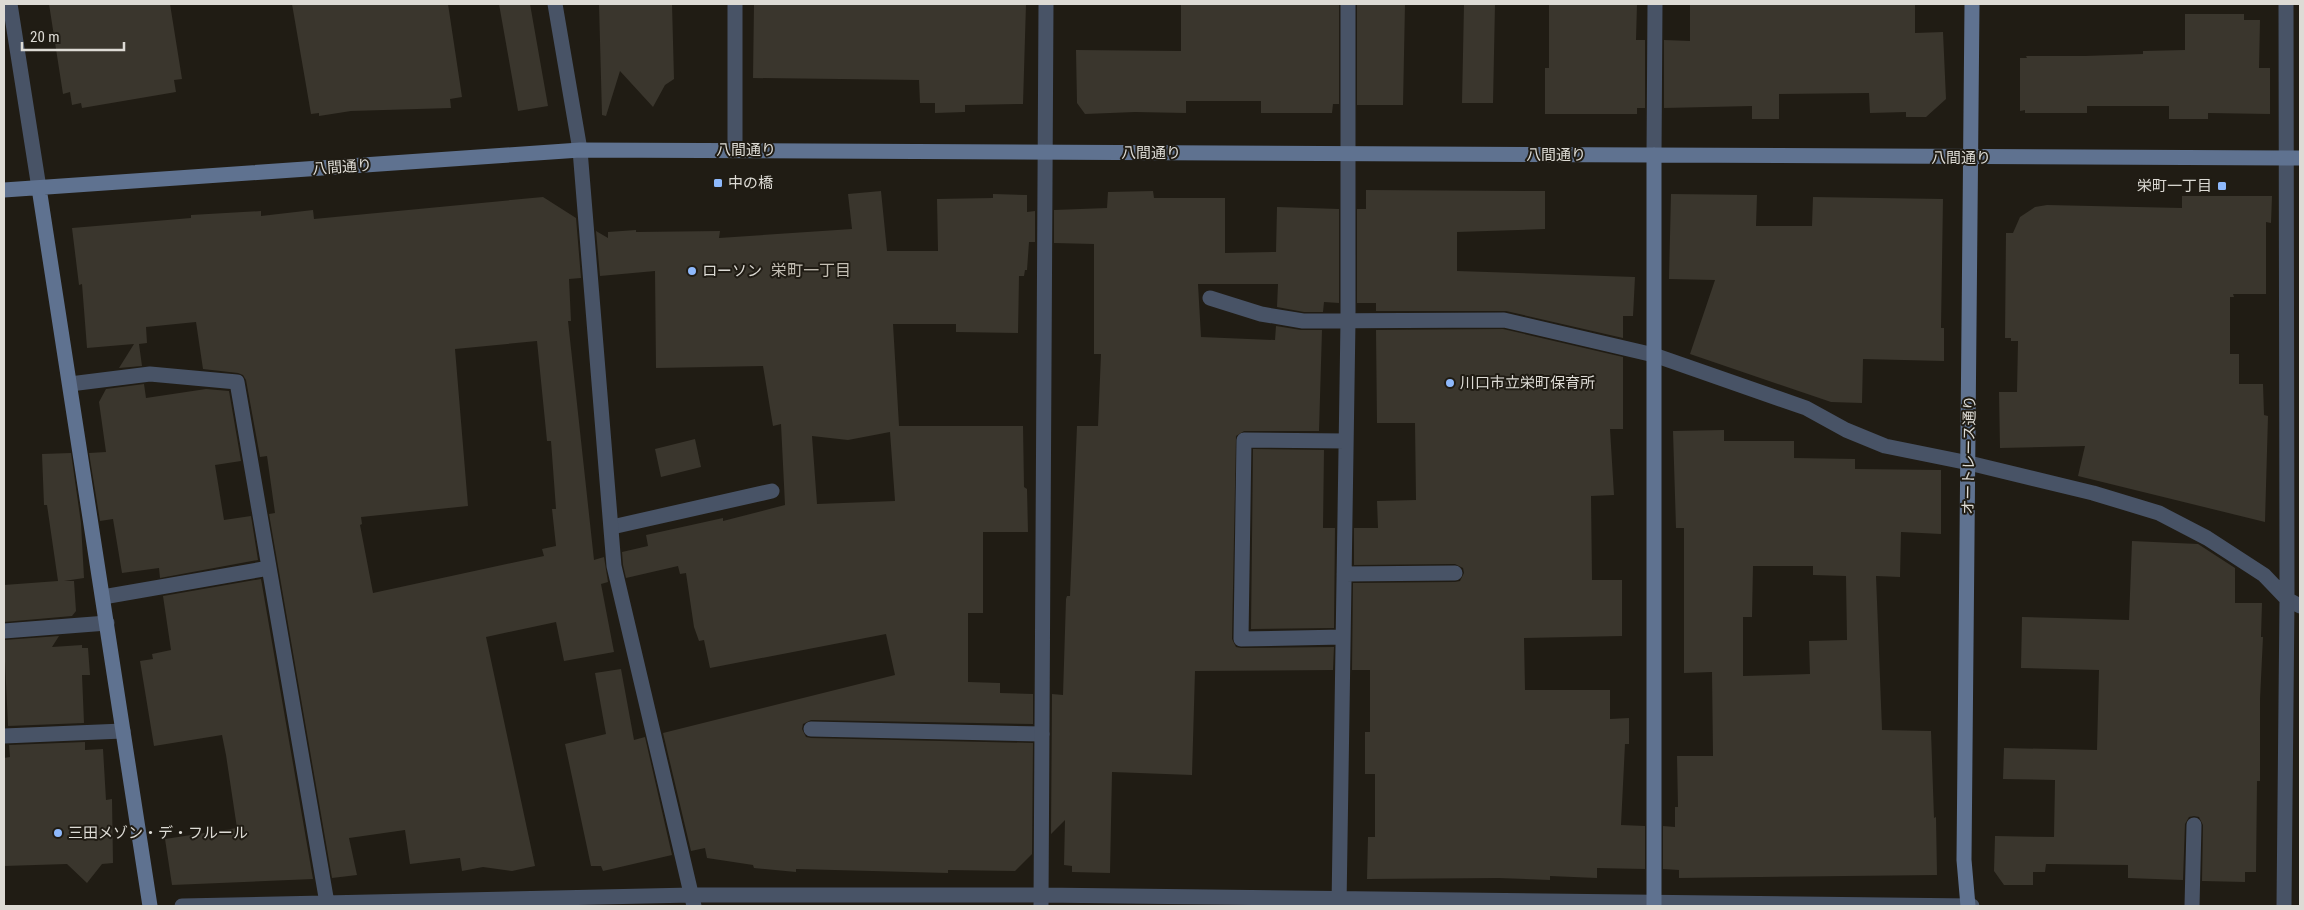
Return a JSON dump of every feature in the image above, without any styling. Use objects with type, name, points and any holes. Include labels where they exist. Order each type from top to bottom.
[{"type":"street","points":[[10,4],[150,906]]},
{"type":"street","points":[[555,4],[580,150],[614,566],[693,901]]},
{"type":"street","points":[[735,4],[735,150]]},
{"type":"street","points":[[1041,901],[1046,4]]},
{"type":"street","points":[[1339,903],[1348,321],[1348,4]]},
{"type":"street","points":[[1654,904],[1655,4]]},
{"type":"street","name":"オートレース通り","points":[[1969,906],[1964,860],[1972,4]]},
{"type":"street","points":[[2284,906],[2293,602],[2294,158],[2286,4]]},
{"type":"street","name":"八間通り","points":[[4,190],[580,150],[1972,158],[2294,158]]},
{"type":"street","points":[[1210,298],[1260,314],[1303,321],[1504,320],[1654,355],[1806,408],[1846,430],[1885,446],[1969,463],[2093,494],[2159,513],[2208,538],[2264,575],[2293,602]]},
{"type":"street","points":[[70,384],[150,374],[237,382],[327,903]]},
{"type":"street","points":[[1343,637],[1241,639],[1244,440],[1346,440]]},
{"type":"street","points":[[612,527],[772,491]]},
{"type":"street","points":[[102,597],[269,568]]},
{"type":"street","points":[[1344,574],[1454,573]]},
{"type":"street","points":[[4,631],[107,622]]},
{"type":"street","points":[[811,729],[1042,734]]},
{"type":"street","points":[[4,736],[123,731]]},
{"type":"street","points":[[2192,906],[2194,825]]},
{"type":"street","points":[[182,906],[327,903],[1041,901],[1969,906]]},
{"type":"building","points":[[49,4],[170,4],[182,79],[174,80],[176,92],[82,108],[81,103],[72,105],[70,92],[63,94]]},
{"type":"building","points":[[292,4],[448,4],[462,97],[450,99],[451,108],[351,111],[319,116],[319,113],[311,114]]},
{"type":"building","points":[[499,4],[530,4],[548,106],[518,111]]},
{"type":"building","points":[[599,4],[672,4],[674,79],[665,85],[653,107],[620,71],[606,116],[602,115]]},
{"type":"building","points":[[754,4],[1026,4],[1023,104],[965,105],[965,112],[935,113],[935,103],[920,103],[919,80],[753,78]]},
{"type":"building","points":[[1181,4],[1339,4],[1339,104],[1333,104],[1332,113],[1261,113],[1261,101],[1186,101],[1186,113],[1135,112],[1085,114],[1077,103],[1076,50],[1181,51]]},
{"type":"building","points":[[1357,4],[1405,4],[1403,105],[1357,105]]},
{"type":"building","points":[[1464,4],[1495,4],[1493,103],[1462,103]]},
{"type":"building","points":[[1549,4],[1637,4],[1636,40],[1645,40],[1645,108],[1637,108],[1637,114],[1545,114],[1545,68],[1549,68]]},
{"type":"building","points":[[1690,4],[1915,4],[1915,33],[1943,32],[1946,99],[1926,117],[1906,117],[1906,112],[1870,113],[1869,93],[1779,94],[1779,119],[1752,119],[1752,106],[1664,108],[1664,40],[1690,41]]},
{"type":"building","points":[[2185,14],[2244,14],[2244,20],[2260,20],[2259,68],[2270,68],[2270,114],[2208,113],[2208,119],[2169,119],[2169,106],[2087,106],[2087,113],[2025,113],[2025,110],[2020,111],[2020,58],[2027,58],[2026,56],[2143,54],[2143,51],[2185,50]]},
{"type":"building","points":[[1366,190],[1545,191],[1545,229],[1457,232],[1457,271],[1635,277],[1633,316],[1623,316],[1623,338],[1506,311],[1376,311],[1376,303],[1357,303],[1357,209],[1366,209]]},
{"type":"building","points":[[881,191],[887,251],[938,251],[937,199],[993,198],[993,194],[1027,195],[1027,212],[1035,211],[1035,242],[1029,242],[1027,270],[1025,270],[1024,276],[1019,276],[1018,333],[956,332],[956,324],[893,324],[899,426],[1023,426],[1024,487],[1027,489],[1028,532],[983,532],[983,613],[968,613],[968,682],[1000,683],[1000,693],[1033,694],[1033,724],[811,720],[803,724],[802,729],[806,737],[811,738],[1033,743],[1032,854],[1015,871],[948,870],[948,873],[796,869],[796,872],[754,868],[753,865],[707,858],[705,848],[691,851],[663,733],[895,675],[886,634],[710,668],[704,640],[699,641],[694,627],[686,573],[680,574],[678,566],[626,578],[622,552],[648,546],[646,535],[723,518],[723,521],[785,505],[781,424],[773,426],[763,366],[656,368],[655,271],[600,276],[596,231],[608,238],[608,232],[636,230],[636,232],[720,231],[719,238],[852,229],[848,194]],"holes":[[[890,432],[895,501],[817,504],[812,436],[848,440]]]},
{"type":"building","points":[[1153,191],[1154,198],[1225,198],[1225,253],[1276,252],[1277,207],[1339,209],[1339,303],[1324,302],[1323,312],[1304,312],[1277,307],[1278,284],[1198,284],[1201,337],[1275,340],[1276,326],[1301,330],[1322,330],[1319,431],[1244,431],[1236,436],[1232,639],[1236,647],[1241,648],[1334,647],[1333,670],[1195,671],[1192,775],[1112,772],[1110,873],[1072,872],[1072,866],[1064,865],[1065,820],[1051,834],[1052,694],[1063,695],[1066,599],[1067,596],[1070,596],[1077,426],[1098,426],[1101,354],[1094,354],[1094,244],[1054,243],[1054,210],[1107,208],[1108,192]]},
{"type":"building","points":[[1671,194],[1757,195],[1756,226],[1812,226],[1813,197],[1943,199],[1941,328],[1944,328],[1944,361],[1863,359],[1862,403],[1831,402],[1690,354],[1715,280],[1669,279]]},
{"type":"building","points":[[2182,196],[2272,196],[2271,223],[2266,222],[2266,294],[2233,294],[2234,297],[2230,297],[2230,354],[2239,354],[2239,384],[2263,384],[2264,415],[2268,416],[2265,522],[2078,476],[2085,446],[2000,448],[1999,392],[2017,392],[2018,341],[2011,341],[2011,338],[2005,338],[2006,233],[2013,233],[2020,217],[2035,207],[2047,205],[2182,208]]},
{"type":"building","points":[[543,197],[576,218],[581,278],[569,279],[571,321],[568,321],[594,560],[604,557],[608,582],[601,584],[614,652],[564,661],[556,622],[486,637],[535,866],[512,871],[483,867],[462,871],[460,858],[410,864],[405,830],[349,838],[357,875],[332,878],[269,514],[275,513],[267,456],[260,457],[246,380],[243,375],[238,373],[203,369],[196,322],[146,327],[147,343],[139,344],[142,366],[119,368],[134,344],[87,348],[82,284],[79,285],[72,228],[191,218],[191,215],[261,211],[261,216],[313,210],[314,219]],"holes":[[[537,341],[547,441],[551,441],[556,509],[552,509],[556,546],[542,549],[544,556],[373,593],[360,525],[362,524],[361,517],[468,506],[455,349]]]},
{"type":"building","points":[[1503,329],[1623,357],[1623,429],[1610,429],[1614,495],[1591,496],[1592,580],[1622,580],[1622,636],[1524,638],[1525,690],[1610,690],[1610,719],[1629,718],[1629,744],[1625,744],[1621,825],[1645,826],[1645,869],[1597,868],[1597,878],[1550,876],[1550,880],[1499,878],[1367,879],[1368,837],[1375,837],[1375,774],[1365,774],[1365,732],[1370,732],[1370,670],[1352,670],[1353,583],[1455,582],[1460,581],[1464,573],[1463,568],[1455,564],[1354,565],[1354,528],[1378,528],[1377,501],[1416,500],[1415,423],[1377,423],[1376,330]]},
{"type":"building","points":[[144,384],[146,398],[206,389],[229,391],[241,461],[215,465],[224,520],[251,516],[258,560],[160,578],[159,568],[122,573],[113,519],[100,521],[89,453],[106,452],[99,402],[106,389]]},
{"type":"building","points":[[1724,430],[1724,441],[1794,441],[1794,458],[1855,459],[1855,469],[1941,470],[1941,534],[1901,532],[1900,577],[1876,576],[1882,730],[1931,731],[1937,875],[1679,878],[1679,870],[1663,869],[1663,826],[1675,827],[1675,807],[1678,807],[1677,756],[1713,756],[1712,672],[1684,673],[1684,528],[1676,528],[1673,431]],"holes":[[[1753,566],[1813,566],[1813,575],[1846,576],[1847,640],[1809,641],[1810,674],[1743,676],[1743,617],[1752,617]]]},
{"type":"building","points":[[695,439],[701,467],[661,477],[655,449]]},
{"type":"building","points":[[1253,449],[1324,450],[1323,528],[1335,528],[1334,628],[1251,629]]},
{"type":"building","points":[[71,453],[81,523],[84,578],[64,581],[74,581],[76,611],[72,616],[4,622],[4,585],[58,581],[47,505],[44,505],[42,454]]},
{"type":"building","points":[[2132,541],[2198,544],[2235,568],[2235,603],[2262,603],[2260,781],[2257,781],[2256,872],[2245,872],[2245,882],[2202,881],[2203,825],[2199,817],[2194,816],[2189,817],[2185,824],[2183,880],[2128,878],[2128,865],[2046,864],[2045,872],[2033,872],[2033,885],[2004,885],[1994,871],[1995,836],[2054,837],[2055,780],[2003,779],[2004,748],[2097,750],[2099,670],[2021,668],[2022,617],[2129,620]]},
{"type":"building","points":[[261,579],[313,879],[172,885],[165,839],[237,828],[222,735],[154,746],[140,661],[153,659],[152,654],[171,650],[163,596]]},
{"type":"building","points":[[59,636],[52,647],[82,645],[82,648],[88,648],[90,675],[82,675],[84,723],[8,726],[4,640]]},
{"type":"building","points":[[621,669],[634,740],[645,737],[672,855],[603,871],[601,866],[591,866],[565,744],[606,734],[595,673]]},
{"type":"building","points":[[85,742],[85,750],[103,749],[106,800],[112,799],[113,863],[102,864],[87,883],[67,864],[4,866],[4,758],[10,757],[9,745]]},
{"type":"place","name":"中の橋","points":[[718,183]]},
{"type":"place","name":"栄町一丁目","points":[[2222,186]]},
{"type":"place","name":"ローソン","points":[[692,271]]},
{"type":"place","name":"川口市立栄町保育所","points":[[1450,383]]},
{"type":"place","name":"三田メゾン・デ・フルール","points":[[58,833]]},
{"type":"district","name":"栄町一丁目","points":[[811,270]]}]
